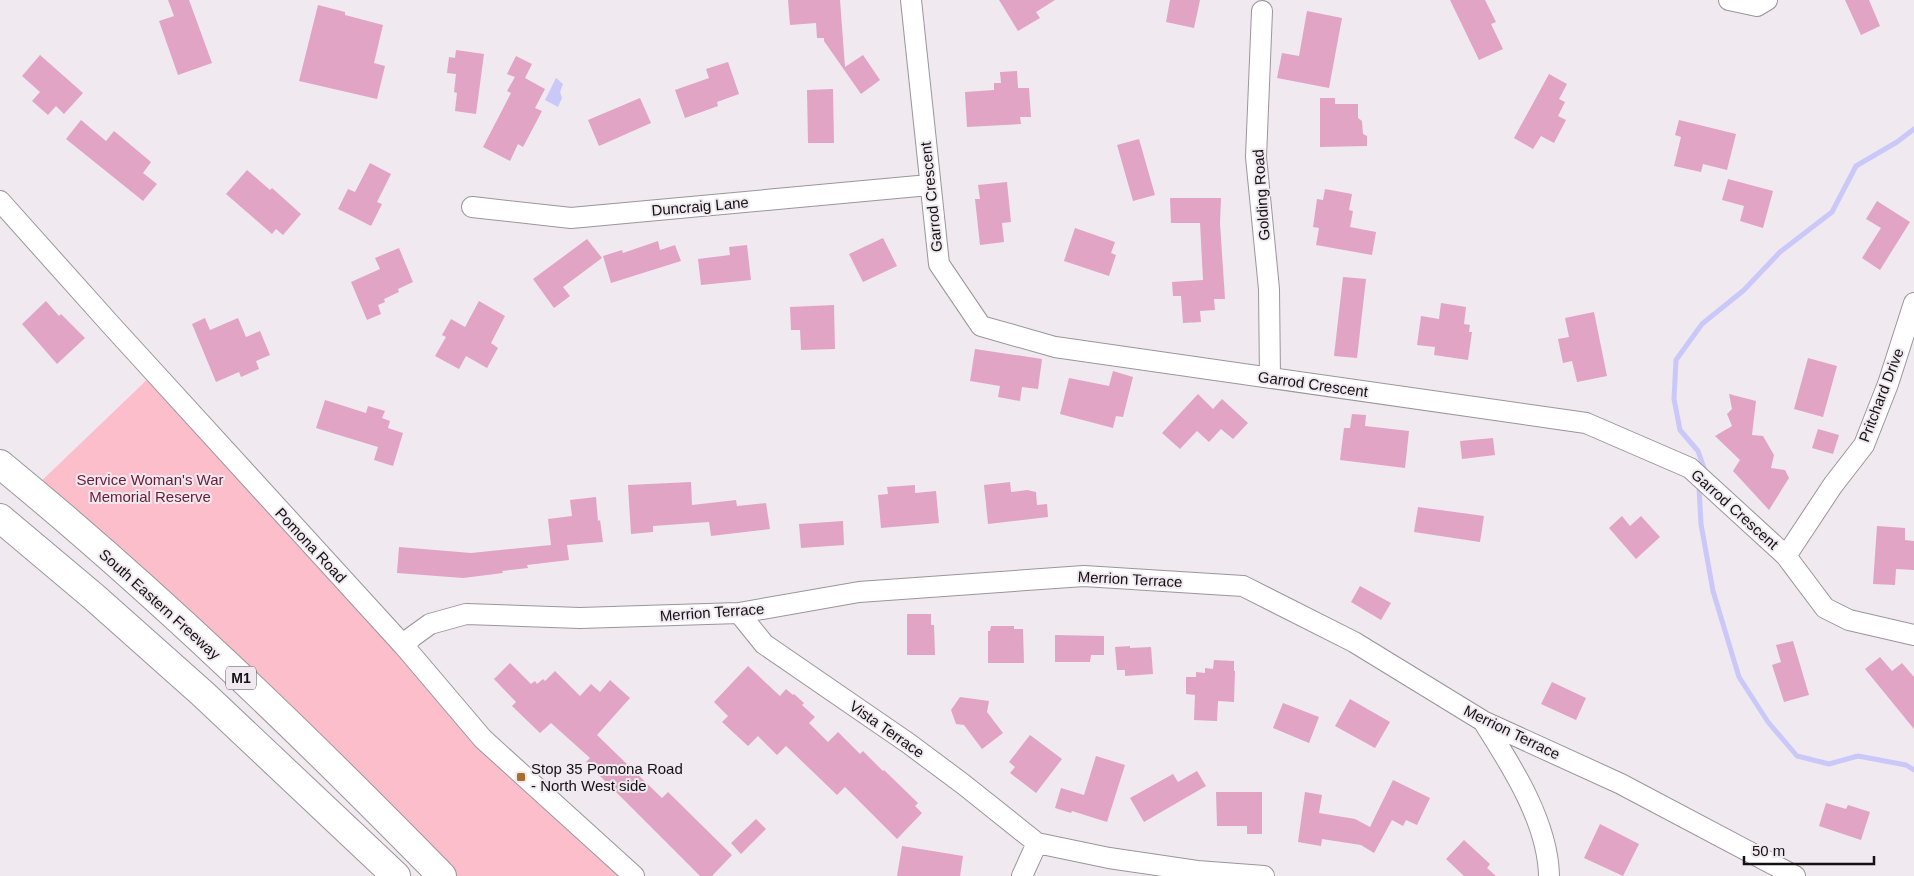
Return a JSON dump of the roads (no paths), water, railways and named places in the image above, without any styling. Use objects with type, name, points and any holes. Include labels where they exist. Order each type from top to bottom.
[{"type":"highway","name":"South Eastern Freeway","points":[[0,464],[62,514],[260,696],[442,876]]},
{"type":"highway","name":"M1","points":[[0,518],[94,597],[203,694],[396,876]]},
{"type":"street","name":"Garrod Crescent","points":[[911,0],[929,185],[939,264],[981,326],[1055,347],[1586,424],[1690,468],[1786,556],[1825,608],[1849,620],[1914,635]]},
{"type":"street","points":[[1729,0],[1757,6],[1767,0]]},
{"type":"street","name":"Golding Road","points":[[1262,12],[1256,157],[1269,288],[1270,378]]},
{"type":"street","name":"Duncraig Lane","points":[[472,206],[572,218],[929,185]]},
{"type":"street","name":"Pomona Road","points":[[0,200],[111,326],[404,646],[483,739],[634,876]]},
{"type":"street","name":"Pritchard Drive","points":[[1786,556],[1833,485],[1864,445],[1888,384],[1914,303]]},
{"type":"street","name":"Merrion Terrace","points":[[404,646],[412,637],[430,624],[466,614],[589,618],[739,613],[859,592],[1084,576],[1243,586],[1354,642],[1483,721],[1621,784],[1795,876]]},
{"type":"street","name":"Vista Terrace","points":[[739,613],[764,644],[940,767],[1037,843],[1109,858],[1197,872],[1264,876]]},
{"type":"street","points":[[1483,721],[1500,748],[1532,809],[1542,835],[1549,876]]},
{"type":"street","points":[[1022,876],[1037,843]]},
{"type":"water","points":[[556,78],[563,84],[560,92],[562,98],[558,107],[545,100]]},
{"type":"waterway","points":[[1705,471],[1698,451],[1680,430],[1674,399],[1676,360],[1702,324],[1744,290],[1780,252],[1832,212],[1856,166],[1897,142],[1914,129]]},
{"type":"waterway","points":[[1699,487],[1701,524],[1713,591],[1739,677],[1768,722],[1797,756],[1829,764],[1858,756],[1906,765],[1914,770]]},
{"type":"place","name":"Stop 35 Pomona Road - North West side","points":[[521,777]]},
{"type":"park label","name":"Service Woman's War Memorial Reserve","points":[[150,488]]}]
